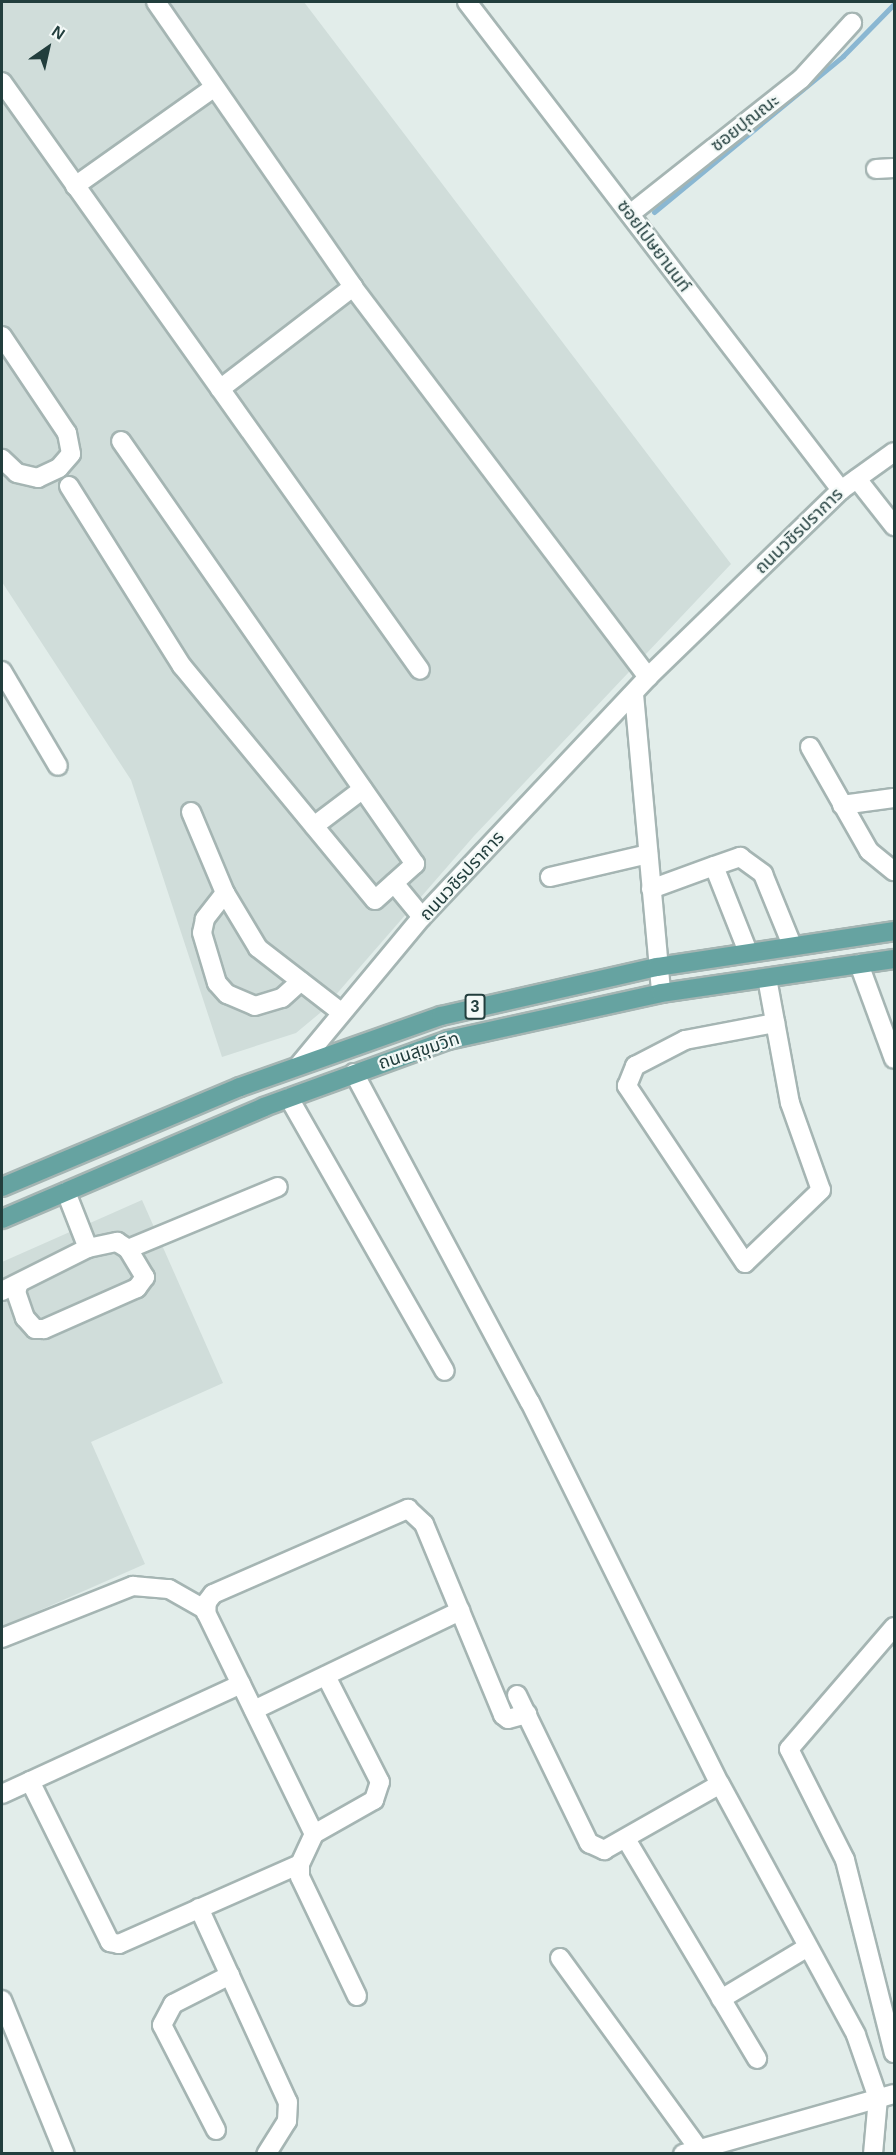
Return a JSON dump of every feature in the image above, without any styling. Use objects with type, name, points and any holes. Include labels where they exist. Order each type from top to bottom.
[{"type":"main road","name":"ถนนสุขุมวิท","points":[[2,1187],[298,1065],[452,1013],[657,967],[894,931]]},
{"type":"main road","name":"ถนนสุขุมวิท","points":[[2,1219],[289,1098],[354,1073],[539,1016],[660,993],[894,959]]},
{"type":"street","points":[[156,2],[353,287],[648,677]]},
{"type":"street","name":"ซอยโปษยานนท์","points":[[467,2],[841,490]]},
{"type":"street","name":"ซอยปุณณะ","points":[[630,214],[801,79],[852,23]]},
{"type":"street","points":[[2,82],[420,670]]},
{"type":"street","points":[[75,186],[215,87]]},
{"type":"street","points":[[876,169],[894,168]]},
{"type":"street","points":[[220,388],[353,287]]},
{"type":"street","points":[[2,336],[67,433],[71,454],[60,468],[38,478],[16,473],[2,459]]},
{"type":"street","points":[[69,486],[182,666],[375,900],[415,864],[121,441]]},
{"type":"street","name":"ถนนวชิรปราการ","points":[[298,1065],[422,917],[648,677],[841,490],[894,452]]},
{"type":"street","points":[[857,479],[894,526]]},
{"type":"street","points":[[2,671],[58,766]]},
{"type":"street","points":[[634,694],[660,993]]},
{"type":"street","points":[[810,747],[869,851],[894,871]]},
{"type":"street","points":[[314,825],[363,789]]},
{"type":"street","points":[[842,805],[894,798]]},
{"type":"street","points":[[192,812],[225,893],[258,948],[342,1013]]},
{"type":"street","points":[[550,877],[648,854]]},
{"type":"street","points":[[651,889],[740,857],[757,864],[792,945]]},
{"type":"street","points":[[714,866],[748,952]]},
{"type":"street","points":[[394,883],[422,917]]},
{"type":"street","points":[[225,893],[205,919],[202,933],[217,983],[227,994],[255,1006],[282,998],[301,981]]},
{"type":"street","points":[[859,964],[894,1059]]},
{"type":"street","points":[[766,978],[775,1023],[790,1103],[821,1190],[745,1263],[627,1086],[634,1066],[685,1040],[775,1023]]},
{"type":"street","points":[[354,1073],[530,1402],[720,1784],[856,2035],[886,2096],[873,2154]]},
{"type":"street","points":[[289,1098],[444,1371]]},
{"type":"street","points":[[128,1249],[278,1187]]},
{"type":"street","points":[[66,1192],[88,1248]]},
{"type":"street","points":[[2,1291],[88,1248],[117,1242],[128,1249],[143,1269],[141,1284],[44,1329],[35,1329],[25,1318],[16,1292],[19,1283]]},
{"type":"street","points":[[206,1610],[213,1594],[408,1509],[419,1513],[503,1715],[508,1719],[527,1714]]},
{"type":"street","points":[[2,1638],[133,1586],[169,1589],[206,1610],[315,1834]]},
{"type":"street","points":[[254,1710],[460,1611]]},
{"type":"street","points":[[894,1627],[789,1749],[845,1860],[894,2053]]},
{"type":"street","points":[[326,1676],[380,1782],[374,1800],[315,1834],[300,1864],[300,1877],[357,1996]]},
{"type":"street","points":[[2,1794],[241,1684]]},
{"type":"street","points":[[518,1695],[590,1843],[604,1850],[720,1784]]},
{"type":"street","points":[[30,1781],[110,1942],[119,1944],[300,1864]]},
{"type":"street","points":[[626,1839],[757,2059]]},
{"type":"street","points":[[200,1908],[288,2102],[288,2121],[266,2154]]},
{"type":"street","points":[[721,1999],[808,1947]]},
{"type":"street","points":[[560,1958],[690,2151],[737,2146],[886,2096]]},
{"type":"street","points":[[216,2130],[162,2025],[173,2004],[230,1975]]},
{"type":"street","points":[[2,2001],[65,2154]]},
{"type":"shaded area","points":[[2,2],[304,2],[731,564],[474,836],[320,1013],[296,1033],[222,1057],[131,780],[2,582]]},
{"type":"shaded area","points":[[142,1200],[223,1383],[91,1442],[145,1564],[2,1627],[2,1262]]},
{"type":"waterway","points":[[654,212],[843,56],[894,4]]}]
